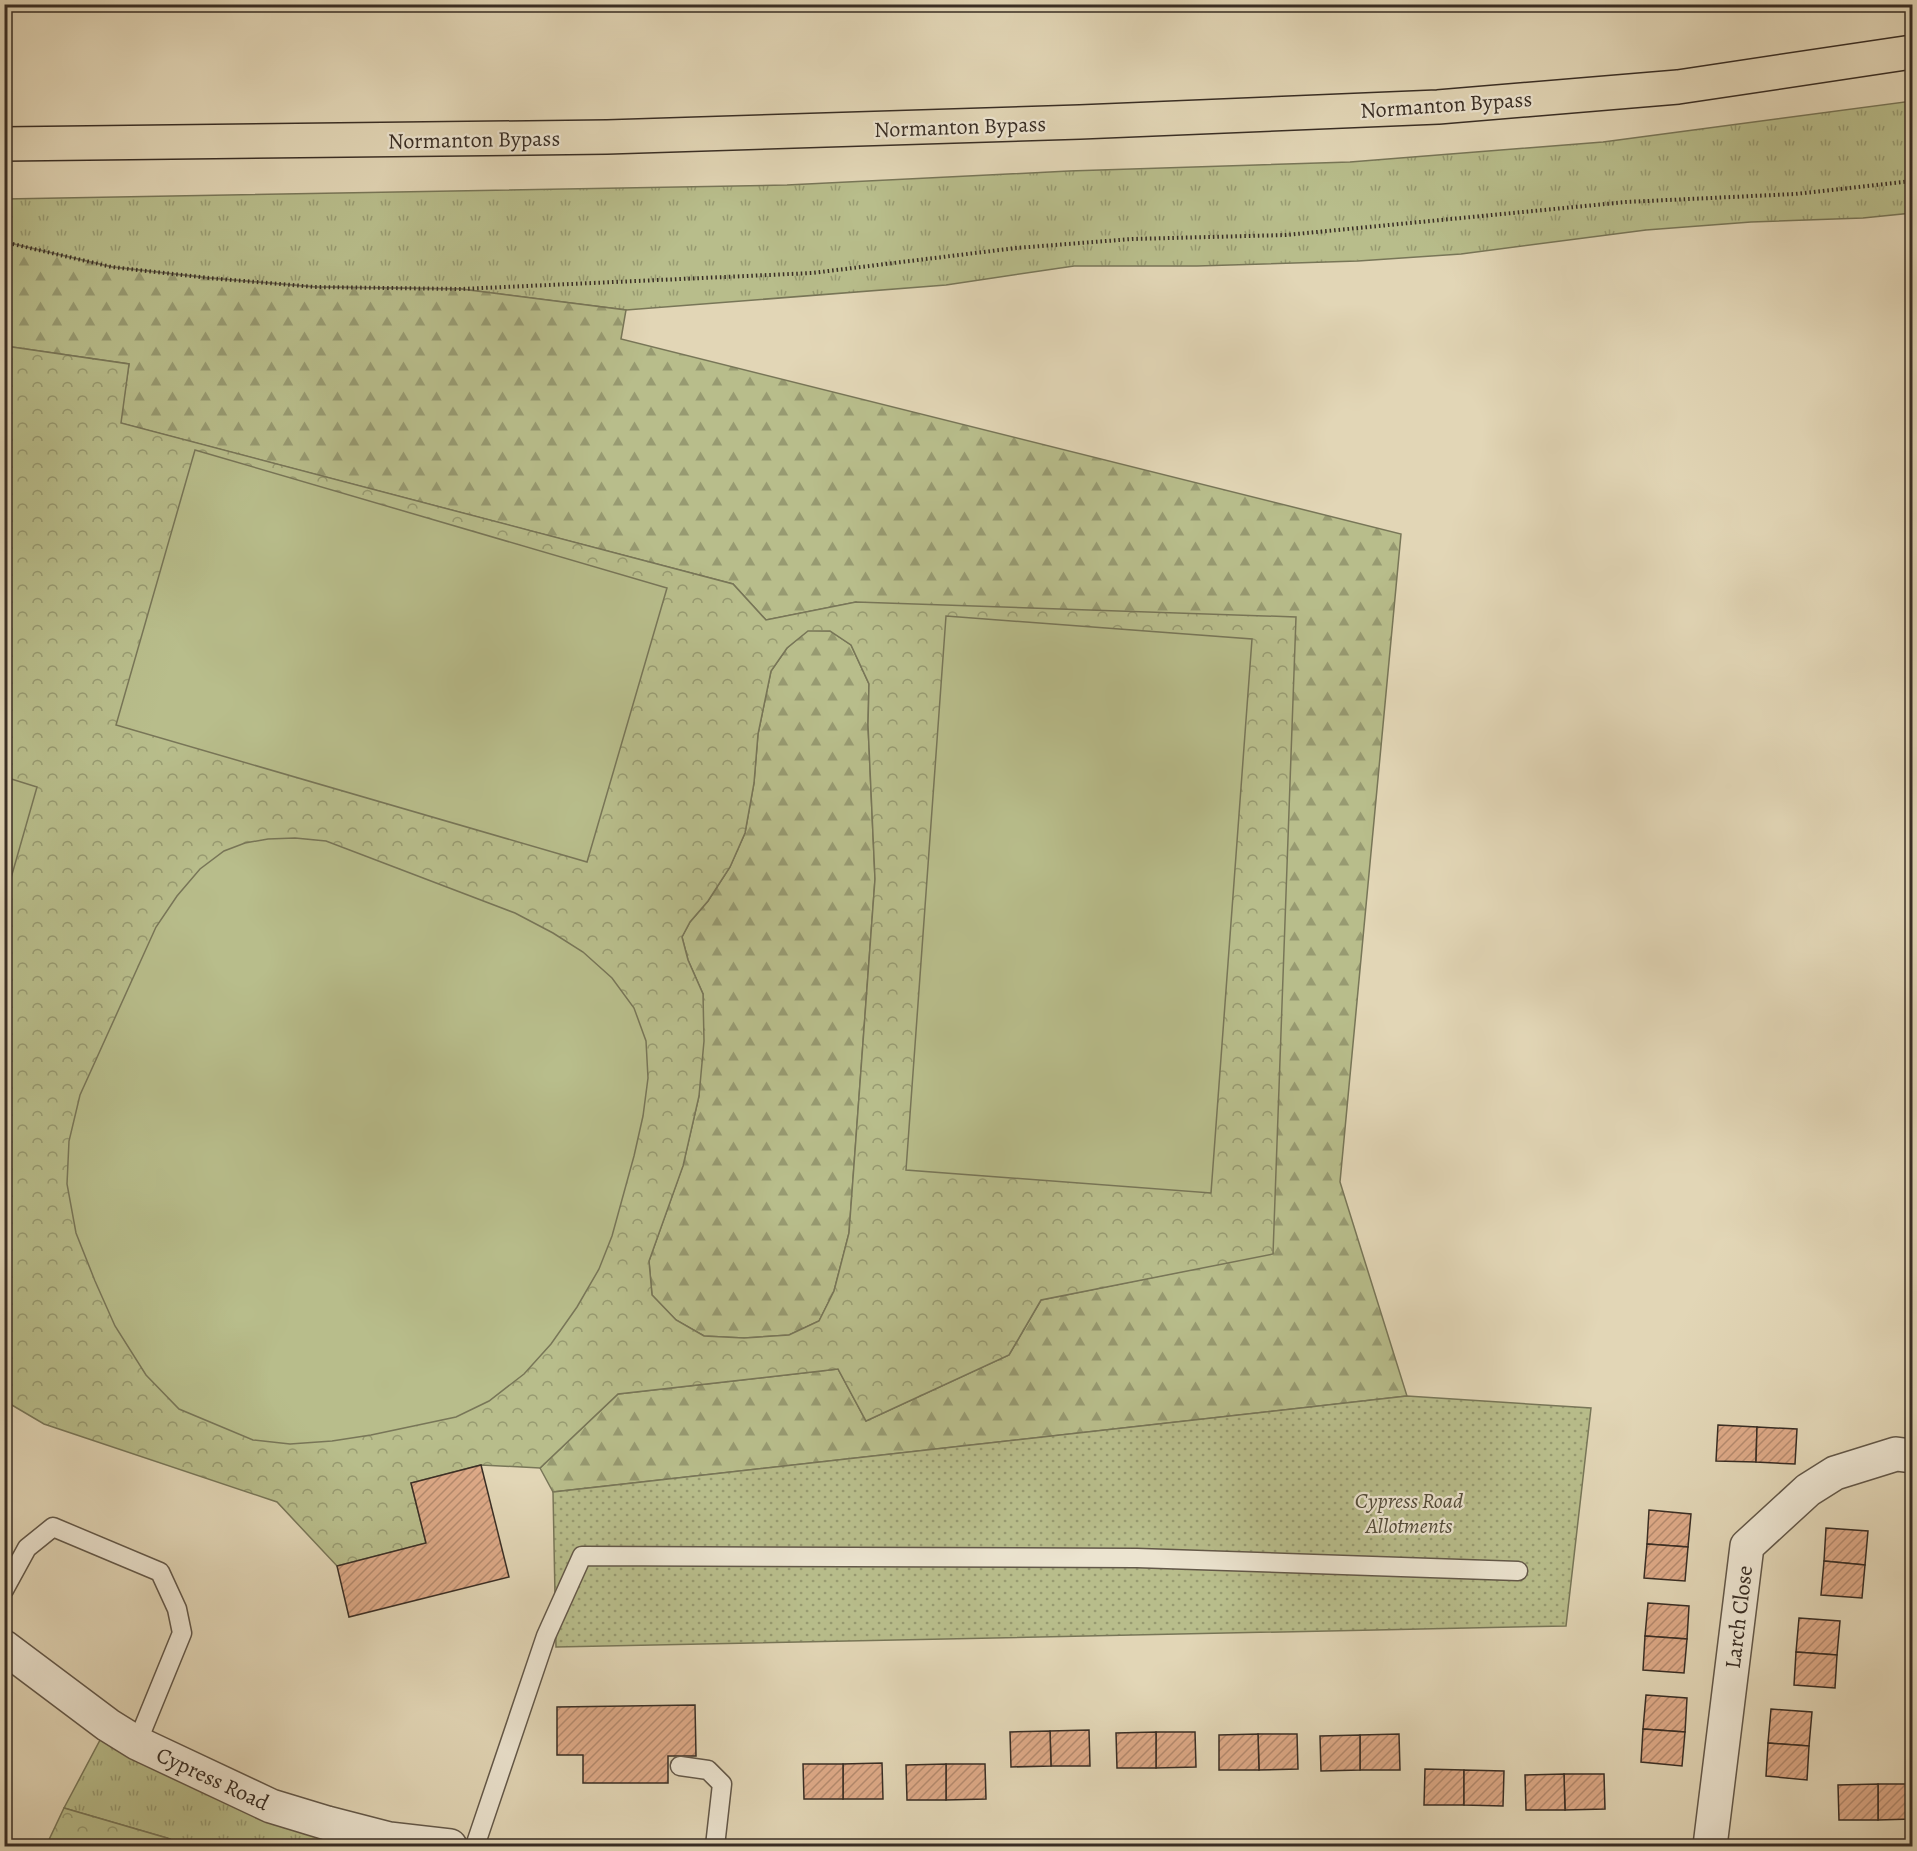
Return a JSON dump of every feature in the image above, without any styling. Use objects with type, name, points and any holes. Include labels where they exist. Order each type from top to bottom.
[{"type":"main road","name":"Normanton Bypass","points":[[4,144],[619,137],[1437,107],[1678,87],[1912,52]]},
{"type":"street","name":"Larch Close","points":[[1710,1846],[1747,1546],[1808,1490],[1835,1473],[1896,1454],[1912,1456]]},
{"type":"street","name":"Cypress Road","points":[[4,1647],[108,1725],[137,1743],[271,1806],[389,1839],[450,1846]]},
{"type":"lane","points":[[4,1590],[27,1548],[53,1527],[160,1572],[177,1609],[182,1633],[137,1743]]},
{"type":"lane","points":[[475,1846],[577,1550],[1137,1558],[1518,1571]]},
{"type":"lane","points":[[680,1766],[708,1770],[729,1780],[715,1846]]},
{"type":"path","points":[[4,242],[112,267],[209,278],[315,287],[461,289],[812,273],[1016,249],[1132,239],[1286,235],[1626,202],[1795,194],[1912,181]]},
{"type":"green space","points":[[1912,101],[1912,213],[1863,218],[1751,222],[1646,230],[1461,254],[1358,261],[1197,266],[1074,266],[946,285],[626,310],[461,289],[315,287],[209,278],[112,267],[5,242],[5,199],[787,185],[1069,171],[1350,162],[1603,142]]},
{"type":"green space","points":[[5,242],[112,267],[209,278],[315,287],[461,289],[626,310],[621,339],[1401,534],[1340,1182],[1407,1396],[553,1492],[540,1468],[618,1394],[838,1369],[866,1421],[1009,1355],[1041,1300],[1273,1253],[856,602],[766,620],[733,584],[120,423],[129,364],[5,346]]},
{"type":"green space","points":[[5,346],[129,364],[121,423],[733,584],[766,620],[856,602],[1296,617],[1273,1254],[1041,1300],[1009,1355],[866,1421],[838,1369],[618,1394],[540,1468],[481,1465],[411,1483],[426,1543],[337,1566],[277,1502],[44,1424],[5,1401]],"holes":[[[808,631],[830,631],[851,645],[869,684],[868,725],[875,879],[849,1233],[834,1291],[819,1321],[789,1335],[744,1338],[704,1336],[676,1320],[652,1295],[649,1261],[683,1166],[699,1096],[704,1041],[703,994],[688,960],[682,937],[690,922],[708,901],[730,867],[745,833],[754,783],[758,734],[771,671],[787,648]]]},
{"type":"green space","points":[[195,450],[667,588],[587,862],[116,725]]},
{"type":"green space","points":[[946,616],[1252,639],[1211,1193],[906,1170]]},
{"type":"green space","points":[[808,630],[830,631],[851,645],[869,684],[868,725],[875,879],[849,1233],[834,1291],[819,1321],[789,1335],[744,1338],[704,1336],[676,1320],[652,1295],[649,1261],[683,1165],[699,1096],[703,994],[688,960],[682,937],[690,922],[708,901],[730,867],[745,833],[754,783],[758,734],[771,671],[787,648]]},
{"type":"green space","points":[[4,777],[37,787],[5,899]]},
{"type":"green space","points":[[295,838],[326,841],[515,913],[583,952],[612,978],[634,1008],[646,1041],[648,1078],[634,1156],[612,1236],[599,1269],[577,1307],[551,1344],[524,1374],[489,1401],[456,1417],[371,1435],[290,1444],[253,1440],[179,1409],[146,1375],[115,1326],[95,1281],[76,1233],[67,1184],[69,1141],[80,1095],[156,927],[177,896],[200,869],[224,851],[245,843]]},
{"type":"green space","name":"Cypress Road Allotments","points":[[1407,1396],[1591,1408],[1566,1626],[556,1647],[553,1492]]},
{"type":"green space","points":[[108,1725],[219,1783],[450,1846],[186,1846],[167,1838],[64,1808]]},
{"type":"green space","points":[[64,1808],[167,1838],[186,1846],[46,1846]]},
{"type":"building","points":[[1718,1425],[1757,1427],[1756,1462],[1716,1461]]},
{"type":"building","points":[[1757,1427],[1797,1429],[1795,1464],[1756,1462]]},
{"type":"building","points":[[481,1465],[509,1577],[349,1617],[337,1566],[426,1543],[411,1483]]},
{"type":"building","points":[[1649,1510],[1691,1514],[1688,1547],[1647,1544]]},
{"type":"building","points":[[1826,1528],[1868,1531],[1865,1565],[1824,1561]]},
{"type":"building","points":[[1647,1544],[1688,1547],[1685,1581],[1644,1578]]},
{"type":"building","points":[[1824,1561],[1865,1565],[1862,1598],[1821,1595]]},
{"type":"building","points":[[1648,1603],[1689,1606],[1687,1639],[1645,1636]]},
{"type":"building","points":[[1799,1618],[1840,1621],[1837,1655],[1796,1652]]},
{"type":"building","points":[[1645,1636],[1687,1639],[1684,1673],[1643,1670]]},
{"type":"building","points":[[1796,1652],[1837,1655],[1835,1688],[1794,1685]]},
{"type":"building","points":[[1646,1695],[1687,1698],[1685,1732],[1643,1729]]},
{"type":"building","points":[[695,1705],[696,1756],[668,1756],[668,1783],[583,1783],[583,1755],[557,1755],[557,1707]]},
{"type":"building","points":[[1771,1709],[1812,1712],[1809,1746],[1768,1743]]},
{"type":"building","points":[[1643,1729],[1685,1732],[1682,1766],[1641,1762]]},
{"type":"building","points":[[1089,1730],[1090,1766],[1051,1766],[1050,1731]]},
{"type":"building","points":[[1050,1731],[1051,1766],[1011,1767],[1010,1732]]},
{"type":"building","points":[[1156,1732],[1195,1732],[1196,1767],[1156,1768]]},
{"type":"building","points":[[1156,1732],[1156,1768],[1117,1768],[1116,1733]]},
{"type":"building","points":[[1258,1734],[1297,1734],[1298,1769],[1259,1770]]},
{"type":"building","points":[[1258,1734],[1259,1770],[1219,1770],[1219,1735]]},
{"type":"building","points":[[1399,1734],[1400,1770],[1360,1770],[1360,1735]]},
{"type":"building","points":[[1360,1735],[1360,1770],[1321,1771],[1320,1736]]},
{"type":"building","points":[[1768,1743],[1809,1746],[1807,1780],[1766,1776]]},
{"type":"building","points":[[882,1763],[883,1799],[843,1799],[843,1764]]},
{"type":"building","points":[[803,1764],[843,1764],[843,1799],[804,1799]]},
{"type":"building","points":[[946,1764],[985,1764],[986,1799],[946,1800]]},
{"type":"building","points":[[946,1764],[946,1800],[907,1800],[906,1765]]},
{"type":"building","points":[[1425,1769],[1464,1770],[1464,1805],[1424,1805]]},
{"type":"building","points":[[1464,1770],[1504,1771],[1503,1806],[1464,1805]]},
{"type":"building","points":[[1564,1774],[1604,1774],[1605,1809],[1565,1810]]},
{"type":"building","points":[[1564,1774],[1565,1810],[1526,1810],[1525,1775]]},
{"type":"building","points":[[1878,1784],[1912,1784],[1912,1819],[1878,1820]]},
{"type":"building","points":[[1878,1784],[1878,1820],[1839,1820],[1838,1785]]}]
